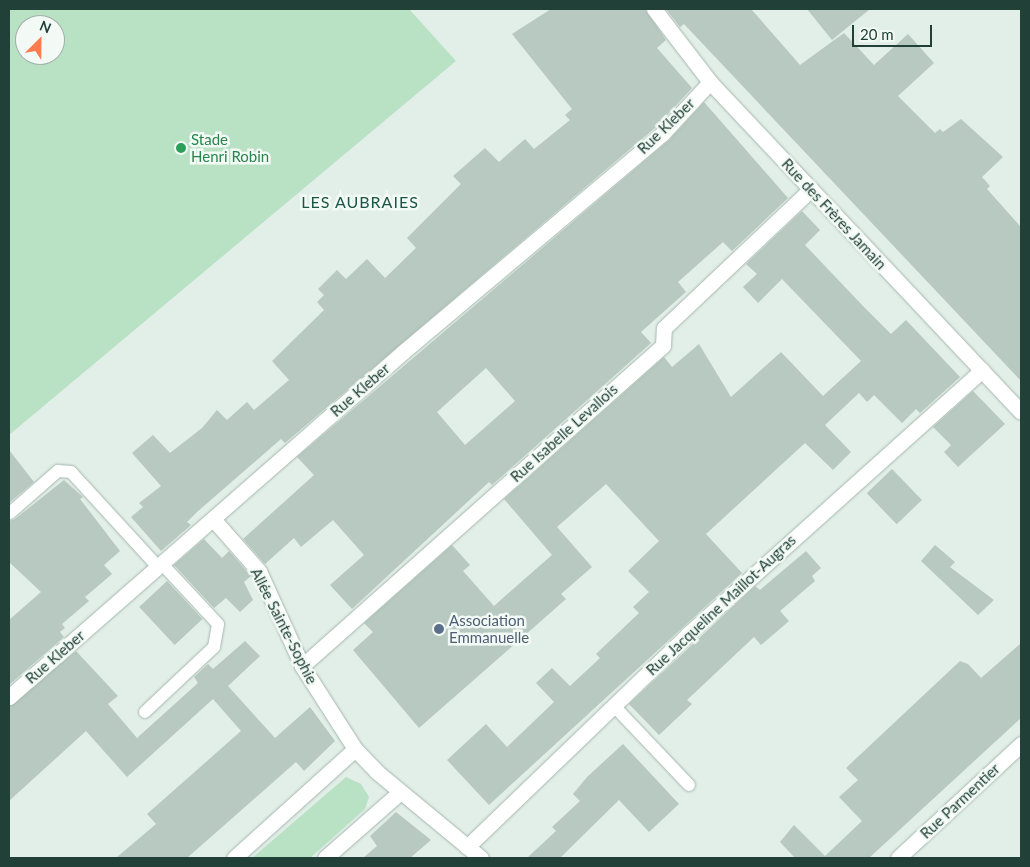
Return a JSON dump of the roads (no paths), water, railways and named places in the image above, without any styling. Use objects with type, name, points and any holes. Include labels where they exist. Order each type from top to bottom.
[{"type":"street","name":"Rue des Frères Jamain","points":[[654,9],[710,82],[1021,412]]},
{"type":"street","name":"Rue Kleber","points":[[9,697],[403,352],[663,132],[710,82]]},
{"type":"street","name":"Rue Isabelle Levallois","points":[[302,666],[663,345],[664,328],[810,189]]},
{"type":"street","name":"Rue Jacqueline Maillot-Augras","points":[[467,846],[688,634],[982,370]]},
{"type":"street","name":"Allée Sainte-Sophie","points":[[213,519],[259,571],[302,666],[355,749],[400,792],[481,858]]},
{"type":"street","name":"Rue Parmentier","points":[[898,858],[1021,744]]},
{"type":"street","points":[[234,858],[355,749]]},
{"type":"street","points":[[326,858],[400,792]]},
{"type":"lane","points":[[10,513],[58,471],[71,472],[218,624],[214,647],[145,712]]},
{"type":"lane","points":[[617,702],[689,785]]},
{"type":"place","name":"Stade Henri Robin","points":[[181,148]]},
{"type":"place","name":"Association Emmanuelle","points":[[439,629]]},
{"type":"district","name":"LES AUBRAIES","points":[[360,202]]}]
